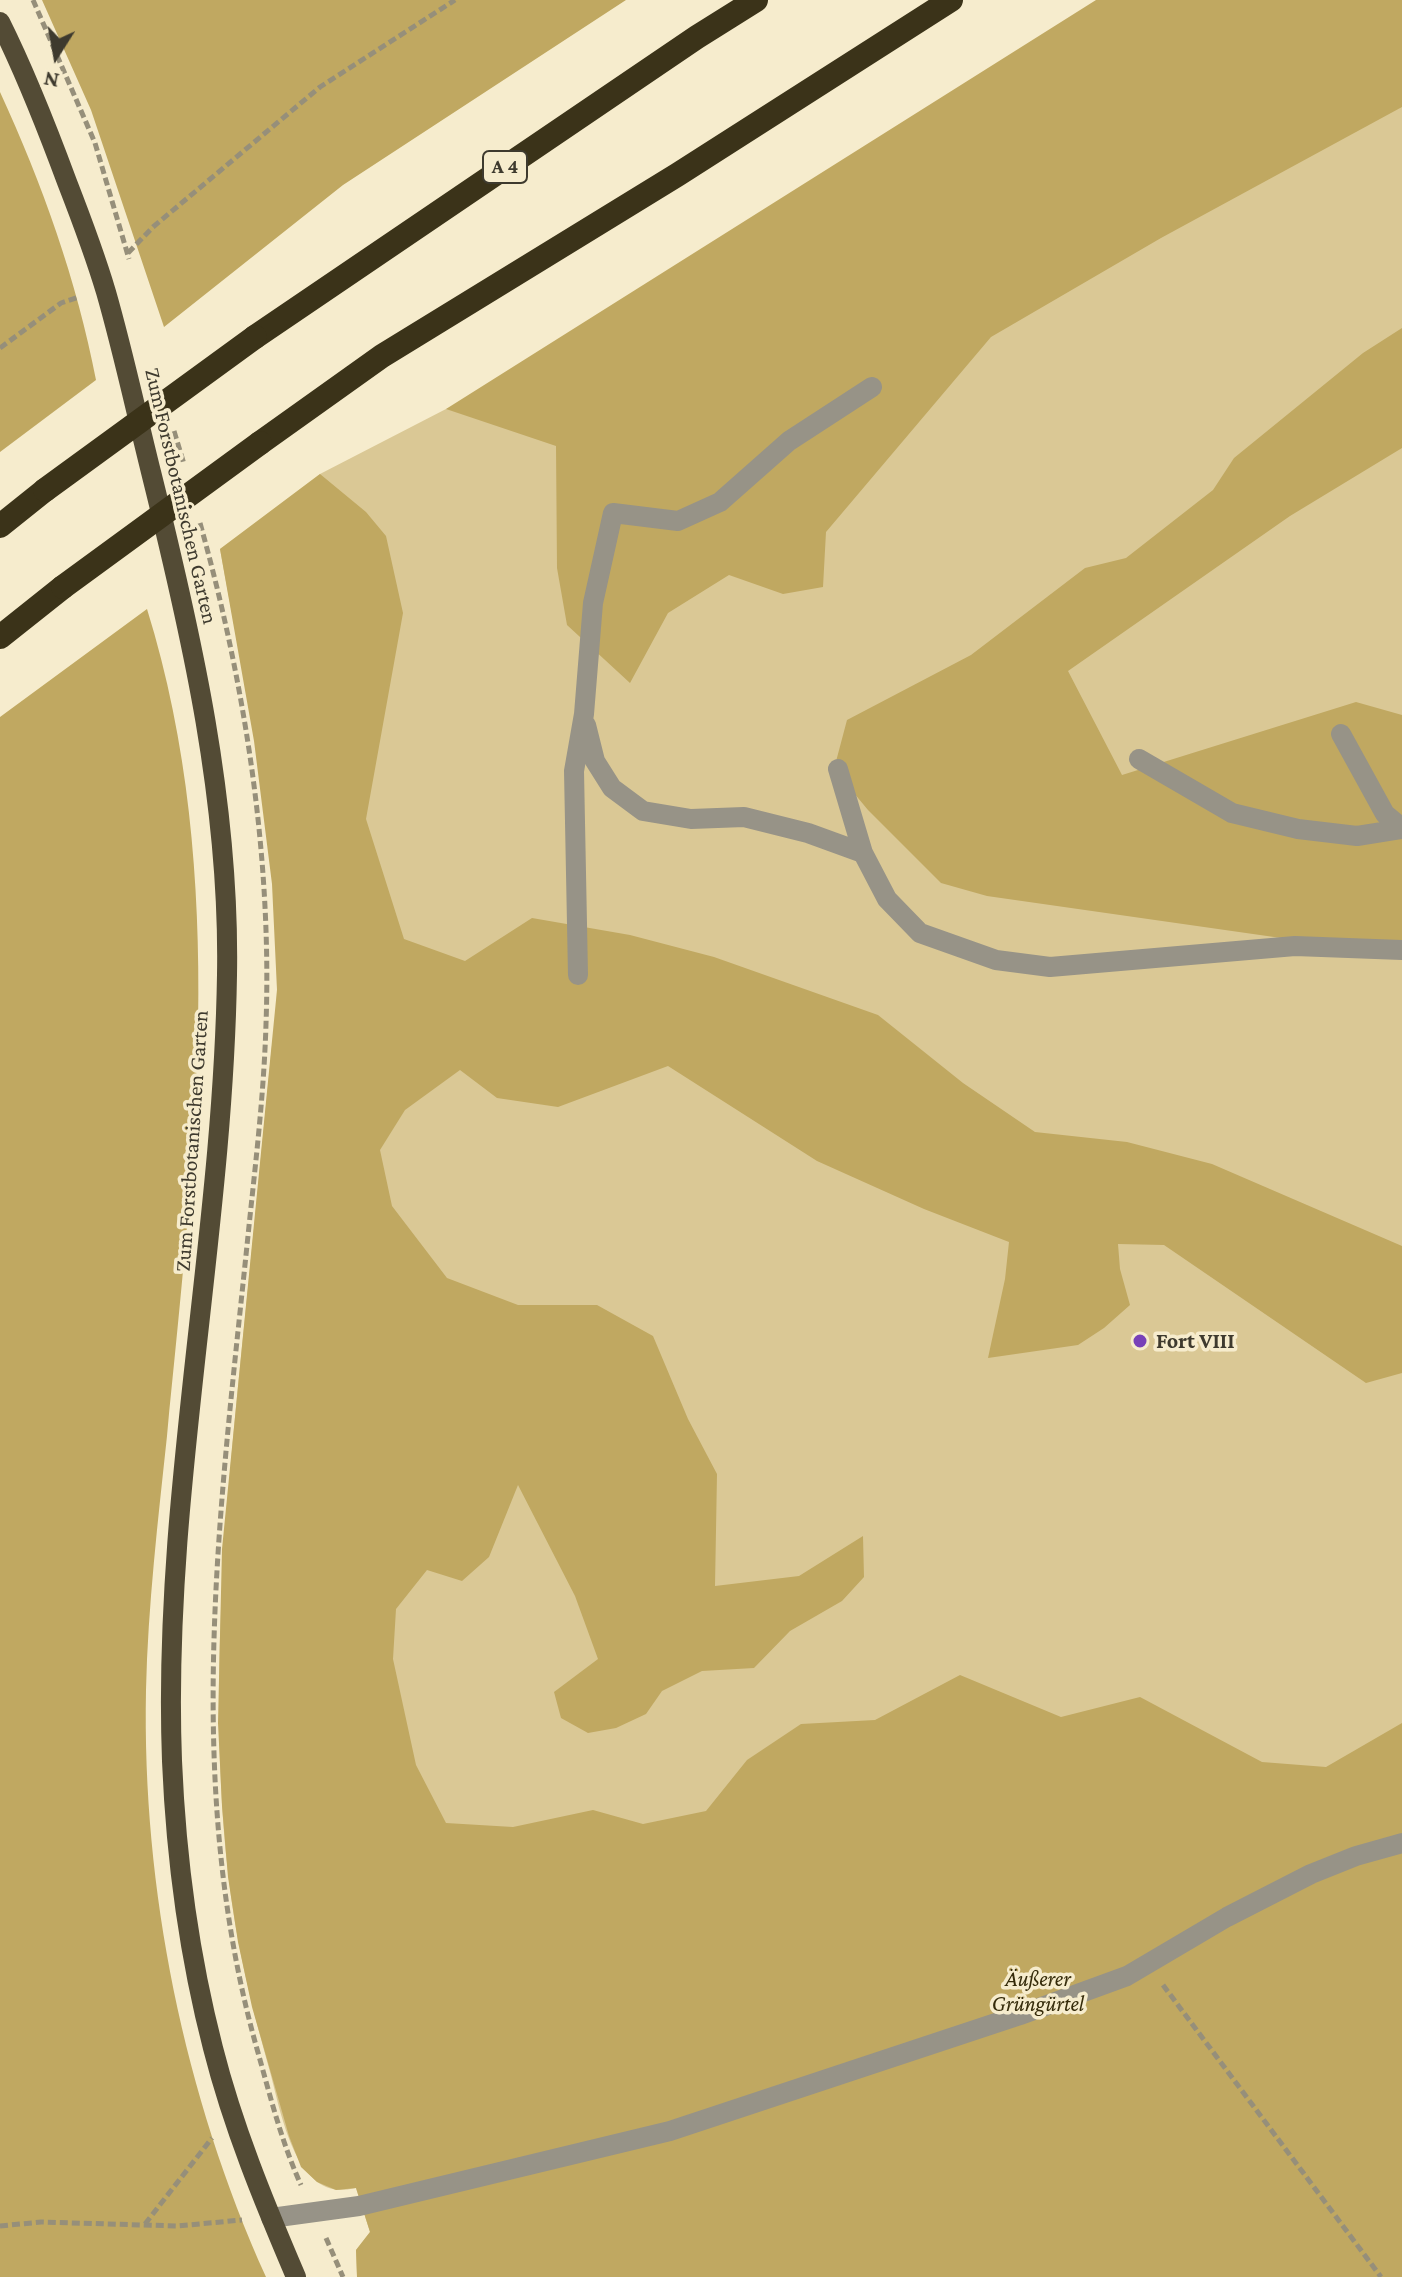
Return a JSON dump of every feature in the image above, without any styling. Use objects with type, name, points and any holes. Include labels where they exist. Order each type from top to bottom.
[{"type":"highway","name":"A 4","points":[[0,526],[255,337],[756,0]]},
{"type":"highway","points":[[0,637],[63,587],[382,356],[677,175],[951,0]]},
{"type":"main road","name":"Zum Forstbotanischen Garten","points":[[0,22],[41,110],[105,288],[181,592],[201,688],[221,843],[228,967],[219,1145],[176,1564],[171,1695],[175,1816],[191,1949],[213,2047],[232,2112],[296,2277]]},
{"type":"lane","points":[[578,975],[574,771],[584,714],[593,603],[613,513],[678,521],[720,502],[789,441],[872,387]]},
{"type":"lane","points":[[584,714],[595,761],[612,788],[643,811],[691,819],[744,817],[808,833],[863,853]]},
{"type":"lane","points":[[1341,734],[1385,814],[1402,829]]},
{"type":"lane","points":[[1139,759],[1232,813],[1298,829],[1357,836],[1402,829]]},
{"type":"lane","points":[[838,769],[863,853],[887,899],[920,933],[996,960],[1050,967],[1295,946],[1402,950]]},
{"type":"lane","points":[[271,2218],[359,2206],[670,2131],[1073,1997],[1127,1976],[1227,1917],[1311,1874],[1356,1856],[1402,1843]]},
{"type":"path","points":[[97,264],[127,253],[153,227],[320,87],[455,0]]},
{"type":"path","points":[[0,348],[61,303],[105,288]]},
{"type":"path","points":[[1149,1965],[1381,2277]]},
{"type":"path","points":[[144,2225],[232,2112]]},
{"type":"path","points":[[0,2226],[41,2222],[178,2226],[271,2218]]},
{"type":"green space","points":[[42,0],[626,0],[343,185],[164,327],[91,110]]},
{"type":"green space","points":[[1096,0],[1402,0],[1402,107],[1161,238],[991,337],[826,532],[823,587],[783,594],[729,575],[668,613],[630,683],[567,625],[557,568],[556,446],[446,409]]},
{"type":"green space","points":[[1402,0],[1402,2277],[357,2277],[356,2250],[370,2232],[356,2188],[339,2190],[323,2186],[310,2175],[300,2161],[284,2124],[235,1923],[221,1790],[220,1626],[225,1545],[277,988],[273,878],[267,823],[220,549],[320,474],[446,409]]},
{"type":"green space","points":[[0,92],[57,233],[79,306],[96,380],[0,452]]},
{"type":"green space","points":[[1402,328],[1402,448],[1290,516],[1068,671],[1122,775],[1356,702],[1402,715],[1402,942],[1281,938],[987,896],[941,883],[868,810],[834,769],[847,720],[971,655],[1085,568],[1126,558],[1213,490],[1234,458],[1363,353]]},
{"type":"green space","name":"Äußerer Grüngürtel","points":[[320,474],[366,512],[386,536],[403,613],[366,819],[404,939],[465,961],[532,918],[630,935],[714,957],[878,1015],[963,1083],[1035,1132],[1127,1142],[1212,1164],[1402,1246],[1402,1373],[1366,1383],[1164,1245],[1118,1244],[1120,1269],[1130,1305],[1078,1345],[988,1358],[1005,1279],[1009,1242],[924,1209],[817,1161],[668,1066],[558,1107],[497,1098],[460,1070],[405,1110],[380,1150],[392,1206],[447,1278],[518,1305],[597,1305],[653,1336],[688,1419],[717,1474],[715,1586],[799,1576],[863,1536],[864,1577],[842,1601],[790,1631],[754,1668],[702,1671],[662,1691],[646,1714],[616,1728],[588,1733],[561,1718],[554,1692],[598,1659],[575,1596],[518,1485],[489,1557],[462,1581],[427,1570],[396,1609],[393,1659],[416,1765],[446,1823],[513,1827],[593,1810],[643,1824],[706,1811],[747,1760],[801,1724],[875,1720],[960,1675],[1061,1717],[1140,1697],[1262,1762],[1326,1767],[1402,1723],[1402,2277],[357,2277],[356,2250],[370,2232],[356,2188],[336,2190],[317,2182],[301,2167],[252,2007],[228,1877],[218,1723],[222,1549],[277,990],[272,884],[254,741],[220,549]]},
{"type":"green space","points":[[147,609],[173,710],[189,812],[197,916],[198,1020],[187,1229],[149,1626],[147,1765],[152,1840],[174,1990],[191,2064],[237,2208],[266,2277],[0,2277],[0,717]]},
{"type":"place","name":"Fort VIII","points":[[1140,1341]]}]
